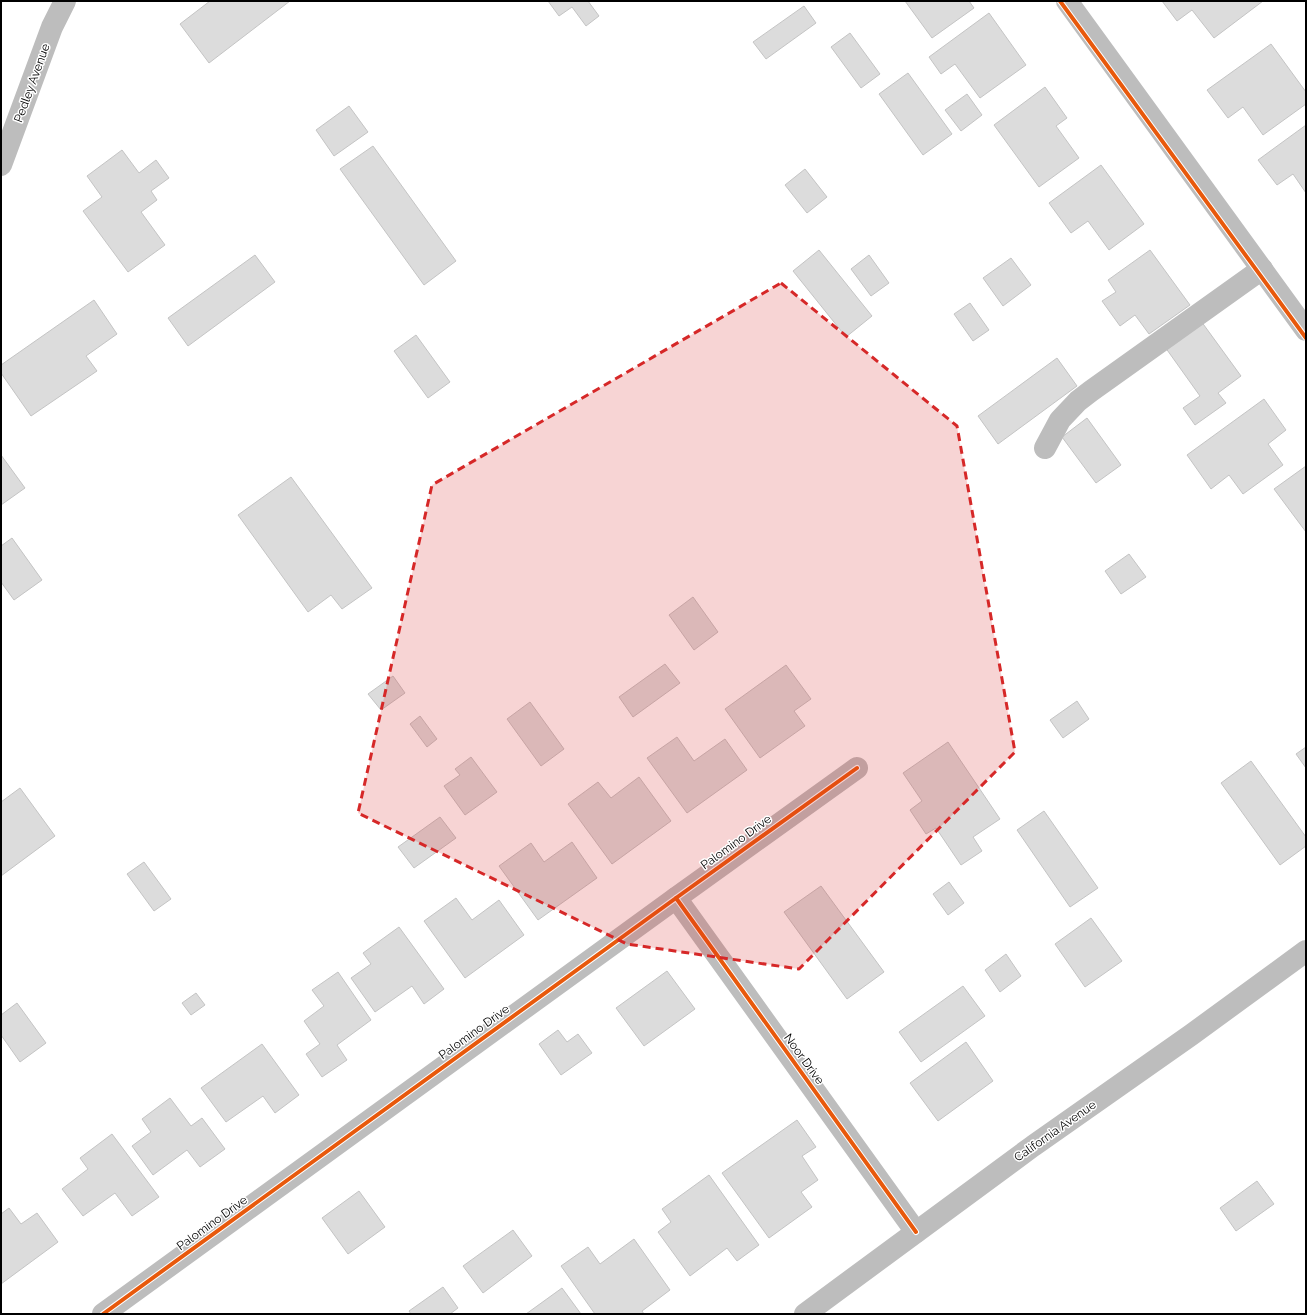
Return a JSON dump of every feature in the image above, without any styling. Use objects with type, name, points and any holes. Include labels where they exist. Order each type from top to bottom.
[{"type":"street","name":"Pedley Avenue","points":[[1,165],[52,27],[65,1]]},
{"type":"street","points":[[1067,1],[1306,330]]},
{"type":"street","points":[[1045,448],[1060,420],[1084,396],[1262,269]]},
{"type":"street","name":"Palomino Drive","points":[[103,1314],[857,768]]},
{"type":"street","name":"Noor Drive","points":[[676,898],[916,1232]]},
{"type":"street","name":"California Avenue","points":[[805,1314],[1033,1146],[1191,1035],[1306,951]]},
{"type":"highlighted area","points":[[781,283],[957,426],[1015,752],[799,969],[627,944],[358,813],[432,485]]},
{"type":"building","points":[[210,1],[290,1],[209,63],[180,24]]},
{"type":"building","points":[[548,1],[588,1],[599,16],[586,26],[572,7],[559,16]]},
{"type":"building","points":[[905,1],[969,1],[974,8],[932,38]]},
{"type":"building","points":[[1162,1],[1263,1],[1214,38],[1192,10],[1177,21]]},
{"type":"building","points":[[804,6],[816,23],[766,59],[753,42]]},
{"type":"building","points":[[989,13],[1026,65],[980,98],[955,64],[941,74],[929,57]]},
{"type":"building","points":[[850,33],[880,74],[861,88],[831,47]]},
{"type":"building","points":[[1271,44],[1306,92],[1306,104],[1263,135],[1243,107],[1228,118],[1207,90]]},
{"type":"building","points":[[908,73],[952,134],[923,155],[879,94]]},
{"type":"building","points":[[1045,87],[1067,118],[1056,126],[1079,158],[1039,187],[994,125]]},
{"type":"building","points":[[967,94],[982,115],[961,131],[945,110]]},
{"type":"building","points":[[349,106],[368,132],[334,156],[316,130]]},
{"type":"building","points":[[1306,125],[1306,193],[1293,174],[1277,185],[1258,160]]},
{"type":"building","points":[[373,146],[456,261],[424,285],[340,169]]},
{"type":"building","points":[[122,150],[139,173],[156,160],[169,178],[151,191],[157,200],[141,212],[165,245],[128,272],[83,211],[102,197],[87,176]]},
{"type":"building","points":[[1101,165],[1144,224],[1109,250],[1088,221],[1071,233],[1049,203]]},
{"type":"building","points":[[805,169],[827,197],[807,213],[785,185]]},
{"type":"building","points":[[819,250],[872,316],[846,337],[793,271]]},
{"type":"building","points":[[1150,250],[1190,305],[1149,334],[1135,315],[1120,326],[1102,301],[1116,292],[1108,280]]},
{"type":"building","points":[[255,255],[275,282],[188,346],[168,318]]},
{"type":"building","points":[[869,255],[889,283],[871,296],[851,269]]},
{"type":"building","points":[[1011,258],[1031,285],[1003,306],[983,278]]},
{"type":"building","points":[[94,300],[117,334],[86,356],[97,371],[31,416],[1,373],[1,365]]},
{"type":"building","points":[[970,303],[989,330],[973,341],[954,314]]},
{"type":"building","points":[[1201,321],[1241,376],[1218,393],[1226,403],[1195,425],[1183,408],[1200,396],[1165,347]]},
{"type":"building","points":[[416,335],[450,382],[428,398],[394,351]]},
{"type":"building","points":[[1057,358],[1077,386],[998,444],[978,416]]},
{"type":"building","points":[[1264,399],[1286,430],[1268,444],[1283,465],[1243,494],[1229,475],[1211,489],[1187,455]]},
{"type":"building","points":[[1087,418],[1121,465],[1096,483],[1062,437]]},
{"type":"building","points":[[1,455],[25,488],[1,505]]},
{"type":"building","points":[[1306,466],[1306,532],[1274,489]]},
{"type":"building","points":[[291,477],[372,588],[342,609],[331,595],[308,612],[238,515]]},
{"type":"building","points":[[12,538],[42,580],[14,600],[1,582],[1,546]]},
{"type":"building","points":[[1129,554],[1146,577],[1121,594],[1105,571]]},
{"type":"building","points":[[693,597],[718,632],[694,650],[669,615]]},
{"type":"building","points":[[665,664],[680,683],[633,717],[619,697]]},
{"type":"building","points":[[786,665],[811,699],[794,711],[805,726],[760,758],[725,709]]},
{"type":"building","points":[[393,676],[405,693],[381,710],[368,694]]},
{"type":"building","points":[[1077,701],[1089,719],[1063,738],[1050,720]]},
{"type":"building","points":[[530,702],[564,749],[541,766],[507,719]]},
{"type":"building","points":[[420,716],[437,739],[427,747],[410,724]]},
{"type":"building","points":[[677,737],[694,761],[725,739],[747,770],[687,813],[647,758]]},
{"type":"building","points":[[948,742],[1000,819],[973,837],[982,851],[961,865],[936,828],[926,834],[910,810],[922,801],[903,773]]},
{"type":"building","points":[[1306,747],[1306,768],[1296,754]]},
{"type":"building","points":[[471,757],[497,792],[465,815],[444,786],[460,775],[455,769]]},
{"type":"building","points":[[1251,761],[1306,837],[1306,846],[1280,865],[1221,783]]},
{"type":"building","points":[[639,777],[671,821],[612,864],[568,804],[598,782],[611,798]]},
{"type":"building","points":[[20,788],[55,836],[1,876],[1,802]]},
{"type":"building","points":[[1044,811],[1098,888],[1070,907],[1017,830]]},
{"type":"building","points":[[440,817],[456,838],[414,868],[398,847]]},
{"type":"building","points":[[572,842],[597,878],[538,920],[499,866],[531,843],[544,862]]},
{"type":"building","points":[[144,862],[171,899],[154,911],[127,874]]},
{"type":"building","points":[[949,882],[964,903],[948,915],[933,894]]},
{"type":"building","points":[[821,886],[884,972],[847,999],[784,912]]},
{"type":"building","points":[[456,898],[472,920],[499,900],[524,935],[465,978],[424,921]]},
{"type":"building","points":[[1091,918],[1122,961],[1085,987],[1055,944]]},
{"type":"building","points":[[399,927],[444,989],[424,1004],[412,986],[375,1012],[351,978],[371,964],[363,953]]},
{"type":"building","points":[[1006,954],[1021,976],[1000,992],[985,970]]},
{"type":"building","points":[[667,971],[695,1009],[644,1046],[616,1008]]},
{"type":"building","points":[[338,972],[371,1020],[337,1045],[347,1060],[322,1077],[306,1054],[320,1044],[304,1021],[324,1006],[312,990]]},
{"type":"building","points":[[963,986],[985,1016],[921,1062],[899,1032]]},
{"type":"building","points":[[196,993],[205,1005],[191,1015],[182,1003]]},
{"type":"building","points":[[17,1003],[46,1043],[20,1062],[1,1035],[1,1015]]},
{"type":"building","points":[[558,1030],[567,1042],[578,1034],[592,1053],[561,1075],[539,1044]]},
{"type":"building","points":[[966,1042],[993,1081],[938,1121],[910,1083]]},
{"type":"building","points":[[262,1044],[299,1095],[275,1113],[263,1096],[226,1122],[201,1088]]},
{"type":"building","points":[[170,1098],[191,1126],[202,1118],[225,1149],[200,1167],[187,1150],[153,1175],[132,1146],[151,1132],[142,1119]]},
{"type":"building","points":[[797,1120],[816,1147],[802,1156],[818,1180],[801,1192],[812,1207],[769,1238],[722,1173]]},
{"type":"building","points":[[112,1134],[159,1197],[132,1216],[115,1193],[83,1216],[62,1189],[88,1169],[80,1158]]},
{"type":"building","points":[[709,1175],[759,1245],[737,1261],[727,1248],[690,1276],[658,1232],[671,1222],[662,1209]]},
{"type":"building","points":[[1257,1181],[1274,1204],[1236,1231],[1220,1208]]},
{"type":"building","points":[[359,1191],[385,1227],[348,1254],[322,1218]]},
{"type":"building","points":[[9,1208],[21,1224],[37,1213],[58,1242],[1,1284],[1,1214]]},
{"type":"building","points":[[513,1230],[532,1256],[483,1293],[463,1266]]},
{"type":"building","points":[[634,1239],[670,1290],[642,1311],[644,1314],[595,1314],[561,1266],[588,1247],[600,1264]]},
{"type":"building","points":[[443,1287],[458,1308],[450,1314],[411,1314],[409,1311]]},
{"type":"building","points":[[562,1288],[581,1314],[526,1314]]},
{"type":"cycle path","points":[[1060,1],[1306,338]]},
{"type":"cycle path","points":[[103,1314],[857,768]]},
{"type":"cycle path","points":[[676,898],[916,1232]]}]
